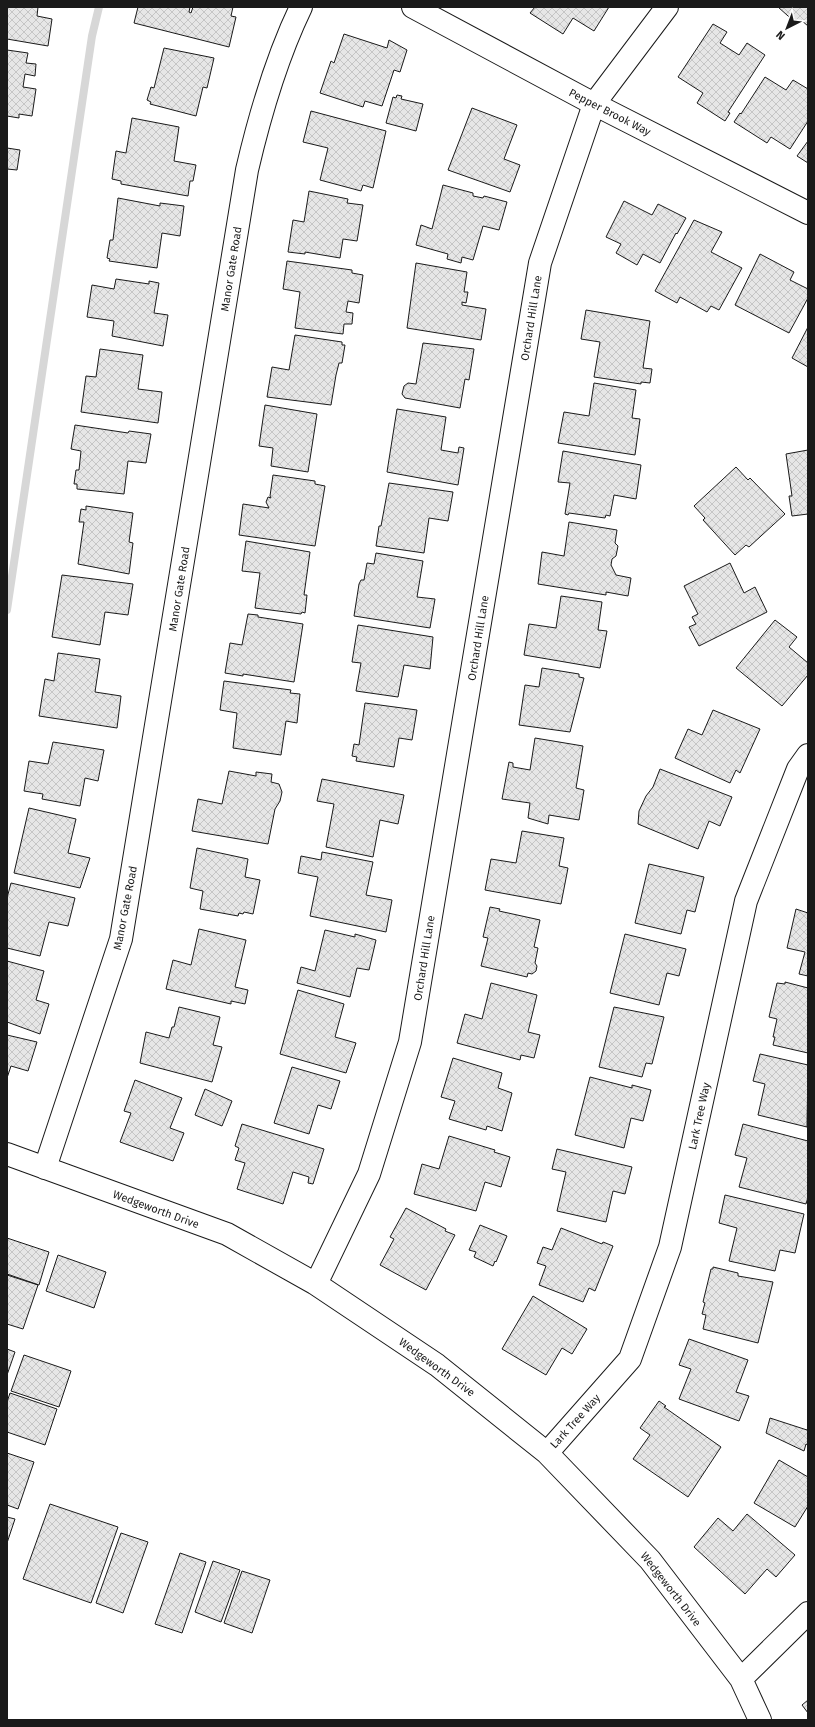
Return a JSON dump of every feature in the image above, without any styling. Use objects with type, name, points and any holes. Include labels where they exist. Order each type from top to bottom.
[{"type":"street","name":"Manor Gate Road","points":[[45,1168],[121,939],[248,170],[259,119],[266,97],[301,7]]},
{"type":"street","name":"Pepper Brook Way","points":[[414,7],[594,104],[808,213]]},
{"type":"street","name":"Orchard Hill Lane","points":[[316,1284],[369,1174],[410,1042],[540,263],[594,104],[666,7]]},
{"type":"street","name":"Lark Tree Way","points":[[547,1453],[630,1359],[670,1247],[746,902],[798,769],[808,755]]},
{"type":"street","name":"Wedgeworth Drive","points":[[7,1154],[226,1234],[316,1284],[437,1365],[547,1453],[650,1560],[741,1679],[760,1720]]},
{"type":"street","points":[[741,1679],[808,1613]]},
{"type":"building","points":[[7,7],[38,7],[37,16],[52,19],[48,46],[7,39]]},
{"type":"building","points":[[138,7],[190,7],[189,12],[191,13],[193,7],[233,7],[231,16],[236,17],[229,47],[134,23]]},
{"type":"building","points":[[535,7],[609,7],[594,31],[573,18],[563,34],[530,13]]},
{"type":"building","points":[[778,7],[808,7],[808,26],[801,20],[797,24]]},
{"type":"building","points":[[713,24],[727,32],[720,43],[739,55],[747,43],[765,55],[728,112],[730,113],[725,121],[697,103],[703,93],[678,77]]},
{"type":"building","points":[[344,34],[387,48],[389,40],[407,50],[400,72],[394,70],[382,106],[365,101],[363,107],[320,93],[331,61],[334,63]]},
{"type":"building","points":[[164,48],[214,58],[207,88],[203,87],[196,116],[150,104],[151,102],[147,100],[151,87],[154,88]]},
{"type":"building","points":[[7,50],[28,53],[26,63],[36,64],[35,76],[25,74],[23,87],[36,89],[32,116],[19,114],[19,118],[7,116]]},
{"type":"building","points":[[765,77],[786,90],[793,80],[808,89],[808,121],[790,149],[771,137],[767,143],[734,122],[740,113],[741,114]]},
{"type":"building","points":[[397,95],[402,96],[401,99],[423,104],[416,131],[386,123],[393,97],[396,98]]},
{"type":"building","points":[[472,108],[517,125],[504,159],[520,165],[510,192],[448,170]]},
{"type":"building","points":[[311,111],[386,131],[373,188],[363,185],[361,191],[320,180],[328,148],[303,142]]},
{"type":"building","points":[[132,118],[179,127],[174,161],[196,165],[193,181],[190,181],[188,196],[121,184],[121,181],[112,179],[116,151],[126,153]]},
{"type":"building","points":[[808,141],[808,163],[797,156]]},
{"type":"building","points":[[7,148],[20,150],[17,170],[7,169]]},
{"type":"building","points":[[443,185],[473,193],[473,196],[483,198],[484,196],[507,202],[499,230],[483,226],[473,260],[462,257],[461,263],[447,259],[448,254],[416,245],[421,225],[432,229]]},
{"type":"building","points":[[309,191],[348,199],[347,203],[363,205],[357,241],[343,239],[340,258],[305,252],[305,254],[288,252],[293,220],[304,222]]},
{"type":"building","points":[[118,198],[160,206],[160,203],[184,206],[180,236],[162,233],[157,268],[109,261],[110,259],[107,258],[110,240],[113,240]]},
{"type":"building","points":[[624,201],[652,215],[658,204],[686,218],[660,263],[643,254],[637,265],[616,253],[621,244],[606,237]]},
{"type":"building","points":[[694,220],[722,232],[711,252],[742,268],[719,310],[711,306],[707,312],[680,297],[677,303],[655,291]]},
{"type":"building","points":[[760,254],[794,272],[790,280],[808,289],[808,298],[789,333],[735,305]]},
{"type":"building","points":[[287,261],[352,270],[352,273],[363,275],[359,303],[348,301],[346,312],[353,313],[352,324],[344,324],[343,334],[295,328],[300,292],[283,289]]},
{"type":"building","points":[[416,263],[467,272],[464,292],[468,292],[466,303],[462,302],[462,305],[486,309],[481,340],[407,328]]},
{"type":"building","points":[[116,279],[149,284],[149,281],[159,283],[154,313],[168,315],[163,346],[112,336],[114,321],[87,317],[92,285],[114,289]]},
{"type":"building","points":[[586,310],[650,321],[643,368],[652,369],[650,383],[641,382],[641,384],[594,377],[600,342],[581,339]]},
{"type":"building","points":[[808,327],[808,367],[792,358]]},
{"type":"building","points":[[295,335],[342,342],[342,345],[345,345],[342,363],[339,363],[336,375],[331,405],[267,397],[272,367],[289,370]]},
{"type":"building","points":[[423,343],[474,349],[469,380],[465,379],[460,408],[405,398],[402,394],[404,386],[408,383],[416,384]]},
{"type":"building","points":[[100,349],[143,355],[138,389],[162,392],[158,423],[81,412],[86,376],[96,377]]},
{"type":"building","points":[[594,383],[636,390],[632,418],[640,419],[635,455],[558,443],[564,412],[589,416]]},
{"type":"building","points":[[265,405],[317,414],[308,472],[271,466],[273,448],[259,446]]},
{"type":"building","points":[[397,409],[446,417],[441,450],[458,453],[459,447],[464,448],[458,485],[387,472]]},
{"type":"building","points":[[75,425],[128,433],[129,431],[151,434],[146,463],[128,461],[124,494],[77,489],[77,484],[74,484],[76,470],[79,470],[81,451],[71,449]]},
{"type":"building","points":[[808,450],[808,514],[792,516],[789,496],[792,496],[786,454]]},
{"type":"building","points":[[563,451],[641,465],[636,499],[614,495],[610,516],[606,515],[605,518],[569,513],[568,515],[565,514],[570,483],[558,482]]},
{"type":"building","points":[[736,467],[748,480],[750,478],[785,514],[749,547],[746,545],[735,555],[703,520],[705,518],[694,506]]},
{"type":"building","points":[[273,475],[315,481],[315,484],[325,486],[315,546],[239,535],[243,504],[269,508],[266,502],[268,497],[271,498]]},
{"type":"building","points":[[389,483],[453,492],[448,521],[429,518],[424,553],[376,546]]},
{"type":"building","points":[[86,506],[133,513],[129,542],[133,543],[129,574],[78,564],[84,522],[79,522],[81,509],[86,510]]},
{"type":"building","points":[[569,522],[617,530],[615,543],[618,546],[616,556],[612,559],[611,565],[616,575],[631,578],[628,596],[606,592],[606,595],[538,584],[542,552],[564,556]]},
{"type":"building","points":[[246,541],[310,552],[304,595],[307,595],[305,613],[302,612],[301,614],[255,608],[260,573],[242,571]]},
{"type":"building","points":[[376,553],[423,561],[417,597],[435,599],[430,628],[354,616],[359,584],[361,580],[364,580],[367,563],[374,564]]},
{"type":"building","points":[[730,563],[744,593],[755,587],[767,612],[699,646],[689,627],[696,624],[692,617],[698,614],[684,586]]},
{"type":"building","points":[[62,575],[133,584],[128,615],[105,612],[100,645],[52,637]]},
{"type":"building","points":[[561,596],[602,602],[598,630],[607,631],[600,668],[524,655],[529,624],[556,628]]},
{"type":"building","points":[[248,614],[303,624],[294,682],[243,674],[243,676],[225,673],[230,643],[242,645]]},
{"type":"building","points":[[775,620],[797,637],[789,647],[808,663],[808,675],[782,706],[736,668]]},
{"type":"building","points":[[358,625],[433,637],[430,669],[404,665],[398,697],[356,691],[361,663],[352,662]]},
{"type":"building","points":[[58,653],[100,659],[95,692],[121,696],[117,728],[39,716],[45,679],[54,681]]},
{"type":"building","points":[[542,668],[579,674],[579,677],[584,678],[570,732],[519,725],[525,685],[539,687]]},
{"type":"building","points":[[224,681],[291,690],[290,693],[300,694],[297,723],[286,721],[281,755],[233,748],[237,713],[220,710]]},
{"type":"building","points":[[365,703],[417,710],[412,740],[399,738],[394,767],[356,761],[357,757],[352,756],[354,744],[359,745]]},
{"type":"building","points":[[713,710],[760,729],[740,773],[736,770],[730,783],[675,758],[688,729],[702,735]]},
{"type":"building","points":[[535,738],[583,746],[576,788],[584,790],[579,820],[549,815],[548,824],[528,818],[530,803],[502,799],[509,762],[513,763],[513,767],[530,770]]},
{"type":"building","points":[[53,742],[104,750],[98,781],[85,778],[80,806],[42,799],[43,794],[24,791],[29,761],[48,764]]},
{"type":"building","points":[[660,769],[732,797],[720,826],[709,821],[698,849],[638,824],[639,811],[646,796],[653,787]]},
{"type":"building","points":[[229,771],[256,776],[256,772],[272,774],[271,782],[279,784],[282,792],[280,801],[275,809],[268,844],[192,831],[198,799],[222,804]]},
{"type":"building","points":[[322,779],[404,795],[398,824],[380,820],[373,857],[326,847],[334,804],[317,801]]},
{"type":"building","points":[[29,808],[76,819],[68,853],[90,858],[80,888],[14,873]]},
{"type":"building","points":[[522,831],[564,838],[559,866],[568,868],[561,904],[485,890],[491,859],[516,863]]},
{"type":"building","points":[[197,848],[248,859],[245,877],[260,880],[253,914],[244,912],[243,914],[239,913],[238,916],[200,909],[203,891],[190,888]]},
{"type":"building","points":[[322,852],[373,862],[366,895],[392,900],[386,932],[310,916],[318,877],[298,873],[301,856],[321,860]]},
{"type":"building","points":[[649,864],[704,877],[695,912],[687,910],[681,934],[635,923]]},
{"type":"building","points":[[11,883],[75,898],[68,926],[49,922],[40,956],[7,948],[7,898]]},
{"type":"building","points":[[490,907],[500,909],[499,911],[540,920],[534,947],[538,948],[535,963],[537,966],[536,971],[532,974],[528,973],[527,977],[481,966],[488,938],[483,937]]},
{"type":"building","points":[[796,909],[808,913],[808,976],[799,974],[805,952],[787,948]]},
{"type":"building","points":[[199,929],[246,940],[235,987],[248,990],[245,1004],[231,1001],[231,1004],[166,989],[173,960],[191,965]]},
{"type":"building","points":[[325,930],[355,937],[355,934],[376,940],[369,970],[357,968],[350,997],[297,983],[301,967],[315,971]]},
{"type":"building","points":[[625,934],[686,949],[679,976],[667,973],[659,1005],[610,993]]},
{"type":"building","points":[[7,961],[44,971],[36,1000],[49,1004],[40,1034],[7,1022]]},
{"type":"building","points":[[785,982],[808,988],[808,1053],[773,1045],[775,1037],[773,1037],[777,1019],[769,1017],[777,983],[785,984]]},
{"type":"building","points":[[491,983],[537,995],[528,1032],[540,1035],[534,1058],[521,1055],[520,1060],[457,1043],[465,1014],[482,1019]]},
{"type":"building","points":[[298,990],[344,1004],[335,1037],[356,1043],[346,1073],[280,1054]]},
{"type":"building","points":[[179,1007],[220,1017],[213,1045],[222,1047],[212,1082],[140,1063],[146,1032],[169,1038],[172,1027],[174,1027]]},
{"type":"building","points":[[614,1007],[664,1017],[652,1064],[646,1063],[642,1077],[599,1067]]},
{"type":"building","points":[[7,1035],[37,1042],[28,1071],[11,1066],[7,1078]]},
{"type":"building","points":[[760,1054],[808,1065],[807,1127],[758,1115],[765,1084],[753,1081]]},
{"type":"building","points":[[453,1058],[502,1073],[498,1088],[512,1093],[502,1131],[487,1126],[486,1130],[449,1119],[455,1101],[441,1097]]},
{"type":"building","points":[[292,1067],[340,1081],[331,1109],[318,1105],[309,1134],[274,1123]]},
{"type":"building","points":[[590,1077],[632,1088],[632,1085],[651,1090],[643,1121],[631,1118],[624,1148],[575,1135]]},
{"type":"building","points":[[135,1080],[182,1098],[170,1128],[184,1133],[173,1161],[120,1142],[131,1113],[124,1111]]},
{"type":"building","points":[[205,1089],[232,1101],[222,1126],[195,1115]]},
{"type":"building","points":[[242,1124],[324,1149],[313,1184],[308,1183],[309,1177],[293,1172],[283,1204],[237,1189],[245,1163],[235,1160],[239,1148],[235,1146]]},
{"type":"building","points":[[743,1124],[808,1141],[808,1197],[806,1204],[739,1187],[747,1158],[735,1155]]},
{"type":"building","points":[[449,1136],[495,1150],[494,1152],[510,1157],[501,1187],[485,1182],[476,1211],[414,1194],[422,1164],[439,1169]]},
{"type":"building","points":[[557,1149],[632,1167],[625,1194],[613,1191],[606,1222],[557,1211],[566,1172],[552,1169]]},
{"type":"building","points":[[725,1195],[804,1214],[795,1253],[780,1250],[775,1271],[729,1261],[737,1228],[719,1223]]},
{"type":"building","points":[[406,1208],[446,1229],[445,1231],[455,1235],[426,1290],[380,1265],[394,1239],[390,1237]]},
{"type":"building","points":[[480,1225],[507,1236],[493,1266],[474,1257],[476,1252],[469,1250]]},
{"type":"building","points":[[561,1228],[602,1244],[603,1242],[613,1246],[595,1291],[589,1288],[583,1302],[539,1285],[546,1266],[537,1263],[543,1247],[552,1250]]},
{"type":"building","points":[[7,1238],[49,1252],[39,1285],[7,1274]]},
{"type":"building","points":[[58,1255],[106,1272],[94,1308],[46,1291]]},
{"type":"building","points":[[713,1267],[738,1273],[738,1276],[773,1282],[758,1343],[703,1329],[706,1315],[702,1314],[705,1303],[703,1302],[711,1269],[713,1269]]},
{"type":"building","points":[[7,1275],[38,1285],[23,1329],[7,1324]]},
{"type":"building","points":[[533,1296],[587,1329],[572,1354],[562,1348],[546,1375],[502,1349]]},
{"type":"building","points":[[689,1339],[748,1360],[736,1392],[749,1396],[739,1421],[679,1399],[691,1369],[679,1365]]},
{"type":"building","points":[[7,1349],[15,1352],[7,1375]]},
{"type":"building","points":[[24,1355],[71,1371],[59,1407],[11,1391]]},
{"type":"building","points":[[10,1393],[57,1409],[45,1445],[7,1432],[7,1402]]},
{"type":"building","points":[[659,1401],[666,1406],[664,1407],[721,1447],[688,1497],[633,1459],[650,1435],[640,1428]]},
{"type":"building","points":[[770,1418],[807,1430],[808,1427],[808,1445],[806,1444],[804,1451],[766,1433]]},
{"type":"building","points":[[7,1453],[34,1462],[18,1509],[7,1505]]},
{"type":"building","points":[[779,1460],[808,1477],[808,1506],[795,1527],[754,1503]]},
{"type":"building","points":[[50,1504],[118,1527],[91,1603],[23,1579]]},
{"type":"building","points":[[747,1514],[795,1555],[776,1577],[767,1569],[745,1594],[694,1547],[718,1518],[733,1531]]},
{"type":"building","points":[[7,1517],[15,1519],[7,1543]]},
{"type":"building","points":[[121,1533],[148,1542],[123,1613],[96,1603]]},
{"type":"building","points":[[180,1553],[206,1562],[182,1633],[155,1624]]},
{"type":"building","points":[[213,1561],[240,1570],[221,1622],[195,1612]]},
{"type":"building","points":[[242,1571],[270,1580],[252,1633],[224,1623]]},
{"type":"building","points":[[808,1700],[808,1713],[802,1705]]},
{"type":"waterway","points":[[7,610],[92,36],[99,7]]}]
